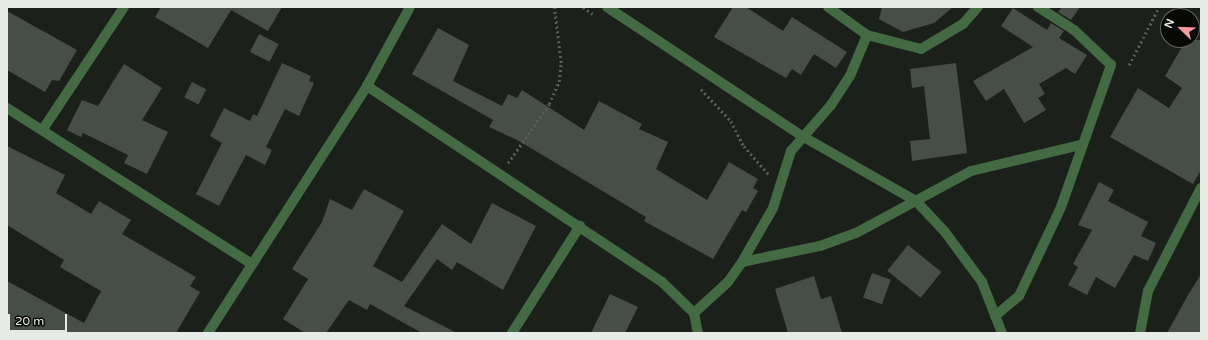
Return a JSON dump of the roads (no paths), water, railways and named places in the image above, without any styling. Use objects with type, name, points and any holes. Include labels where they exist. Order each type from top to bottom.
[{"type":"street","points":[[43,129],[124,7]]},
{"type":"street","points":[[208,333],[367,86],[410,7]]},
{"type":"street","points":[[607,7],[802,136],[916,201],[945,232],[982,282],[1002,333]]},
{"type":"street","points":[[828,7],[867,36],[921,49],[963,24],[978,7]]},
{"type":"street","points":[[995,316],[1019,296],[1061,207],[1080,145],[1112,65],[1074,30],[1038,7]]},
{"type":"street","points":[[694,313],[728,282],[742,262],[770,214],[791,151],[839,93],[867,36]]},
{"type":"street","points":[[367,86],[580,226],[662,282],[694,313],[698,333]]},
{"type":"street","points":[[7,108],[43,129],[252,264]]},
{"type":"street","points":[[742,262],[820,246],[856,232],[971,171],[1080,145]]},
{"type":"street","points":[[1140,333],[1148,291],[1201,188]]},
{"type":"street","points":[[512,333],[580,226]]}]
